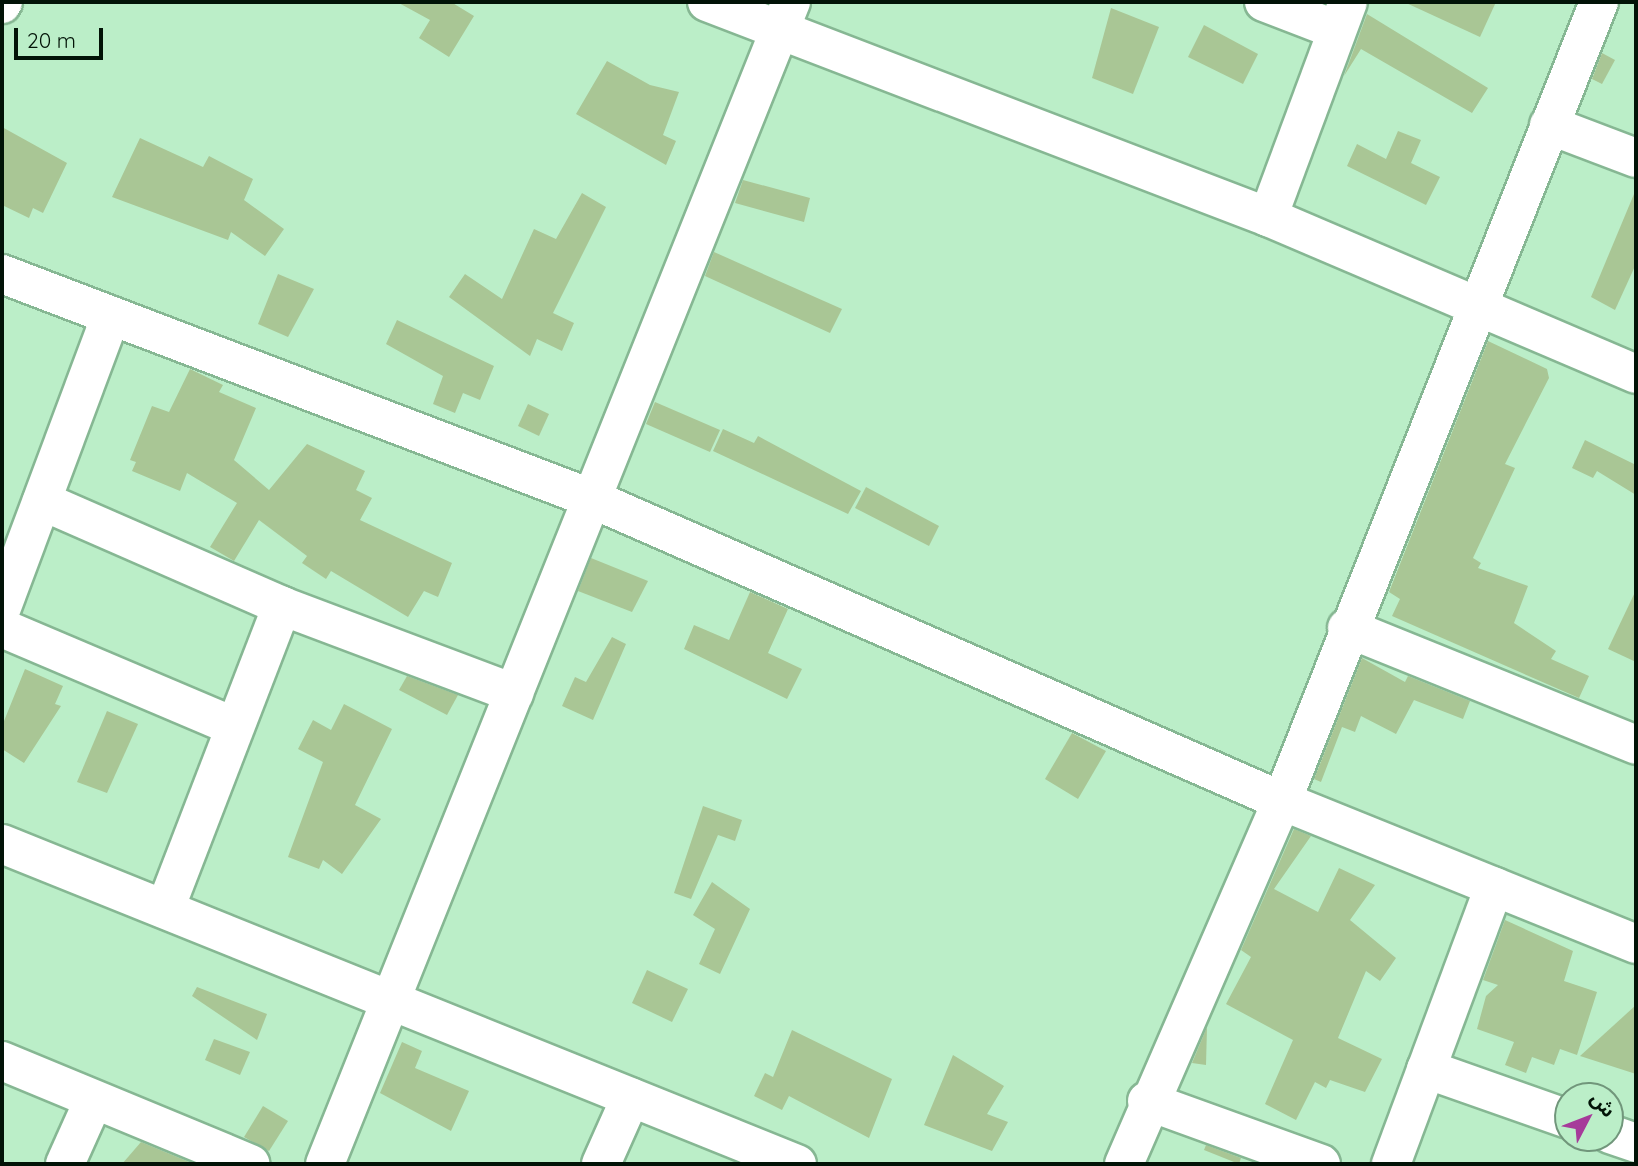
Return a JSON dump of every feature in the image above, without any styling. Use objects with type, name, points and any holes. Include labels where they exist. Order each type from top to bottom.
[{"type":"street","points":[[707,2],[784,17],[1476,304],[1636,374]]},
{"type":"street","points":[[1264,2],[1343,16],[1268,217]]},
{"type":"street","points":[[1124,1164],[1147,1101],[1282,801],[1347,628],[1599,2]]},
{"type":"street","points":[[325,1164],[394,1001],[590,498],[784,17]]},
{"type":"street","points":[[1549,125],[1636,158]]},
{"type":"street","points":[[2,274],[590,498],[1282,801],[1636,944]]},
{"type":"street","points":[[2,607],[111,316]]},
{"type":"street","points":[[42,501],[282,606],[514,693]]},
{"type":"street","points":[[165,909],[233,726],[282,606]]},
{"type":"street","points":[[2,628],[233,726]]},
{"type":"street","points":[[1347,628],[1636,745]]},
{"type":"street","points":[[2,844],[797,1164]]},
{"type":"street","points":[[1391,1164],[1494,887]]},
{"type":"street","points":[[2,1062],[92,1104],[251,1164]]},
{"type":"street","points":[[1426,1069],[1554,1114]]},
{"type":"street","points":[[601,1164],[632,1097]]},
{"type":"street","points":[[1147,1101],[1321,1164]]},
{"type":"street","points":[[65,1164],[92,1104]]},
{"type":"building","points":[[397,2],[451,2],[474,16],[449,57],[419,38],[430,20]]},
{"type":"building","points":[[1404,2],[1496,2],[1480,37]]},
{"type":"building","points":[[1111,8],[1159,27],[1133,94],[1092,78]]},
{"type":"building","points":[[1367,14],[1488,88],[1472,113],[1361,49],[1344,76]]},
{"type":"building","points":[[1204,25],[1258,54],[1243,84],[1188,57]]},
{"type":"building","points":[[1602,53],[1615,60],[1602,84],[1592,79]]},
{"type":"building","points":[[607,61],[650,85],[679,92],[663,135],[676,141],[666,165],[576,114]]},
{"type":"building","points":[[2,127],[67,163],[43,213],[33,208],[29,218],[2,205]]},
{"type":"building","points":[[1398,131],[1421,140],[1411,163],[1440,177],[1426,205],[1347,166],[1357,144],[1386,159]]},
{"type":"building","points":[[140,138],[203,167],[209,156],[253,179],[244,200],[284,229],[265,256],[231,232],[228,240],[112,197]]},
{"type":"building","points":[[743,180],[810,198],[804,222],[735,203]]},
{"type":"building","points":[[582,193],[606,207],[553,313],[574,323],[562,351],[537,339],[530,356],[449,297],[465,274],[502,299],[534,229],[556,239]]},
{"type":"building","points":[[1634,194],[1636,264],[1615,310],[1591,297]]},
{"type":"building","points":[[714,252],[842,309],[830,333],[705,276]]},
{"type":"building","points":[[278,274],[314,289],[288,337],[258,324]]},
{"type":"building","points":[[397,320],[494,366],[480,400],[463,393],[455,413],[433,404],[443,376],[386,344]]},
{"type":"building","points":[[1488,341],[1547,369],[1549,378],[1505,464],[1515,468],[1473,558],[1481,563],[1478,568],[1528,586],[1514,623],[1556,651],[1551,659],[1589,676],[1579,698],[1392,616],[1400,599],[1389,592]]},
{"type":"building","points":[[190,369],[223,385],[219,392],[256,408],[234,460],[269,490],[307,444],[365,471],[356,490],[372,498],[360,520],[452,563],[438,597],[424,591],[408,617],[331,571],[326,579],[302,563],[307,556],[259,520],[234,561],[210,547],[237,503],[187,473],[180,491],[132,471],[136,462],[130,460],[152,406],[169,412]]},
{"type":"building","points":[[655,402],[720,430],[710,452],[646,424]]},
{"type":"building","points":[[528,404],[549,414],[539,436],[518,426]]},
{"type":"building","points":[[723,429],[754,443],[758,436],[861,491],[848,514],[713,451]]},
{"type":"building","points":[[1585,440],[1636,465],[1636,495],[1597,471],[1593,478],[1572,468]]},
{"type":"building","points":[[866,487],[939,526],[929,546],[855,508]]},
{"type":"building","points":[[591,558],[648,581],[632,612],[578,591]]},
{"type":"building","points":[[1636,590],[1636,662],[1608,649]]},
{"type":"building","points":[[750,592],[788,609],[768,653],[802,669],[787,699],[684,649],[694,625],[729,640]]},
{"type":"building","points":[[612,637],[626,644],[593,720],[562,706],[575,677],[586,682]]},
{"type":"building","points":[[1362,658],[1405,682],[1408,676],[1470,701],[1463,719],[1414,700],[1396,734],[1361,716],[1355,732],[1342,727],[1321,782],[1314,779]]},
{"type":"building","points":[[25,669],[63,686],[55,704],[61,706],[24,763],[2,749],[2,726]]},
{"type":"building","points":[[407,676],[458,695],[447,715],[399,690]]},
{"type":"building","points":[[344,704],[392,729],[355,805],[381,819],[342,874],[323,860],[319,869],[288,857],[323,762],[298,749],[313,720],[331,730]]},
{"type":"building","points":[[107,711],[138,724],[107,793],[77,782]]},
{"type":"building","points":[[1072,733],[1106,751],[1078,799],[1045,779]]},
{"type":"building","points":[[703,806],[742,820],[735,841],[718,835],[691,899],[674,893]]},
{"type":"building","points":[[1294,829],[1311,836],[1274,889],[1318,912],[1339,868],[1375,885],[1350,920],[1396,958],[1380,981],[1366,971],[1338,1038],[1382,1059],[1365,1092],[1330,1080],[1326,1088],[1315,1082],[1296,1120],[1265,1104],[1293,1040],[1226,1004],[1251,957],[1241,950]]},
{"type":"building","points":[[712,882],[750,909],[720,974],[699,964],[715,929],[693,915]]},
{"type":"building","points":[[1505,920],[1573,951],[1564,981],[1597,992],[1577,1055],[1560,1049],[1554,1065],[1532,1057],[1526,1073],[1505,1065],[1514,1042],[1477,1029],[1486,996],[1498,985],[1483,980]]},
{"type":"building","points":[[647,970],[688,989],[672,1022],[632,1003]]},
{"type":"building","points":[[197,987],[267,1014],[257,1040],[192,996]]},
{"type":"building","points":[[1636,1005],[1636,1074],[1580,1056]]},
{"type":"building","points":[[1207,1027],[1206,1065],[1192,1063]]},
{"type":"building","points":[[792,1030],[892,1079],[869,1138],[789,1096],[782,1110],[754,1096],[765,1073],[773,1077]]},
{"type":"building","points":[[214,1039],[250,1052],[240,1075],[205,1060]]},
{"type":"building","points":[[402,1042],[422,1051],[415,1068],[469,1091],[451,1131],[380,1093]]},
{"type":"building","points":[[953,1055],[1004,1086],[987,1114],[1008,1122],[992,1151],[924,1125]]},
{"type":"building","points":[[263,1106],[288,1121],[269,1151],[244,1137]]},
{"type":"building","points":[[141,1142],[194,1164],[122,1164]]},
{"type":"building","points":[[1206,1145],[1241,1158],[1239,1164],[1204,1150]]}]
